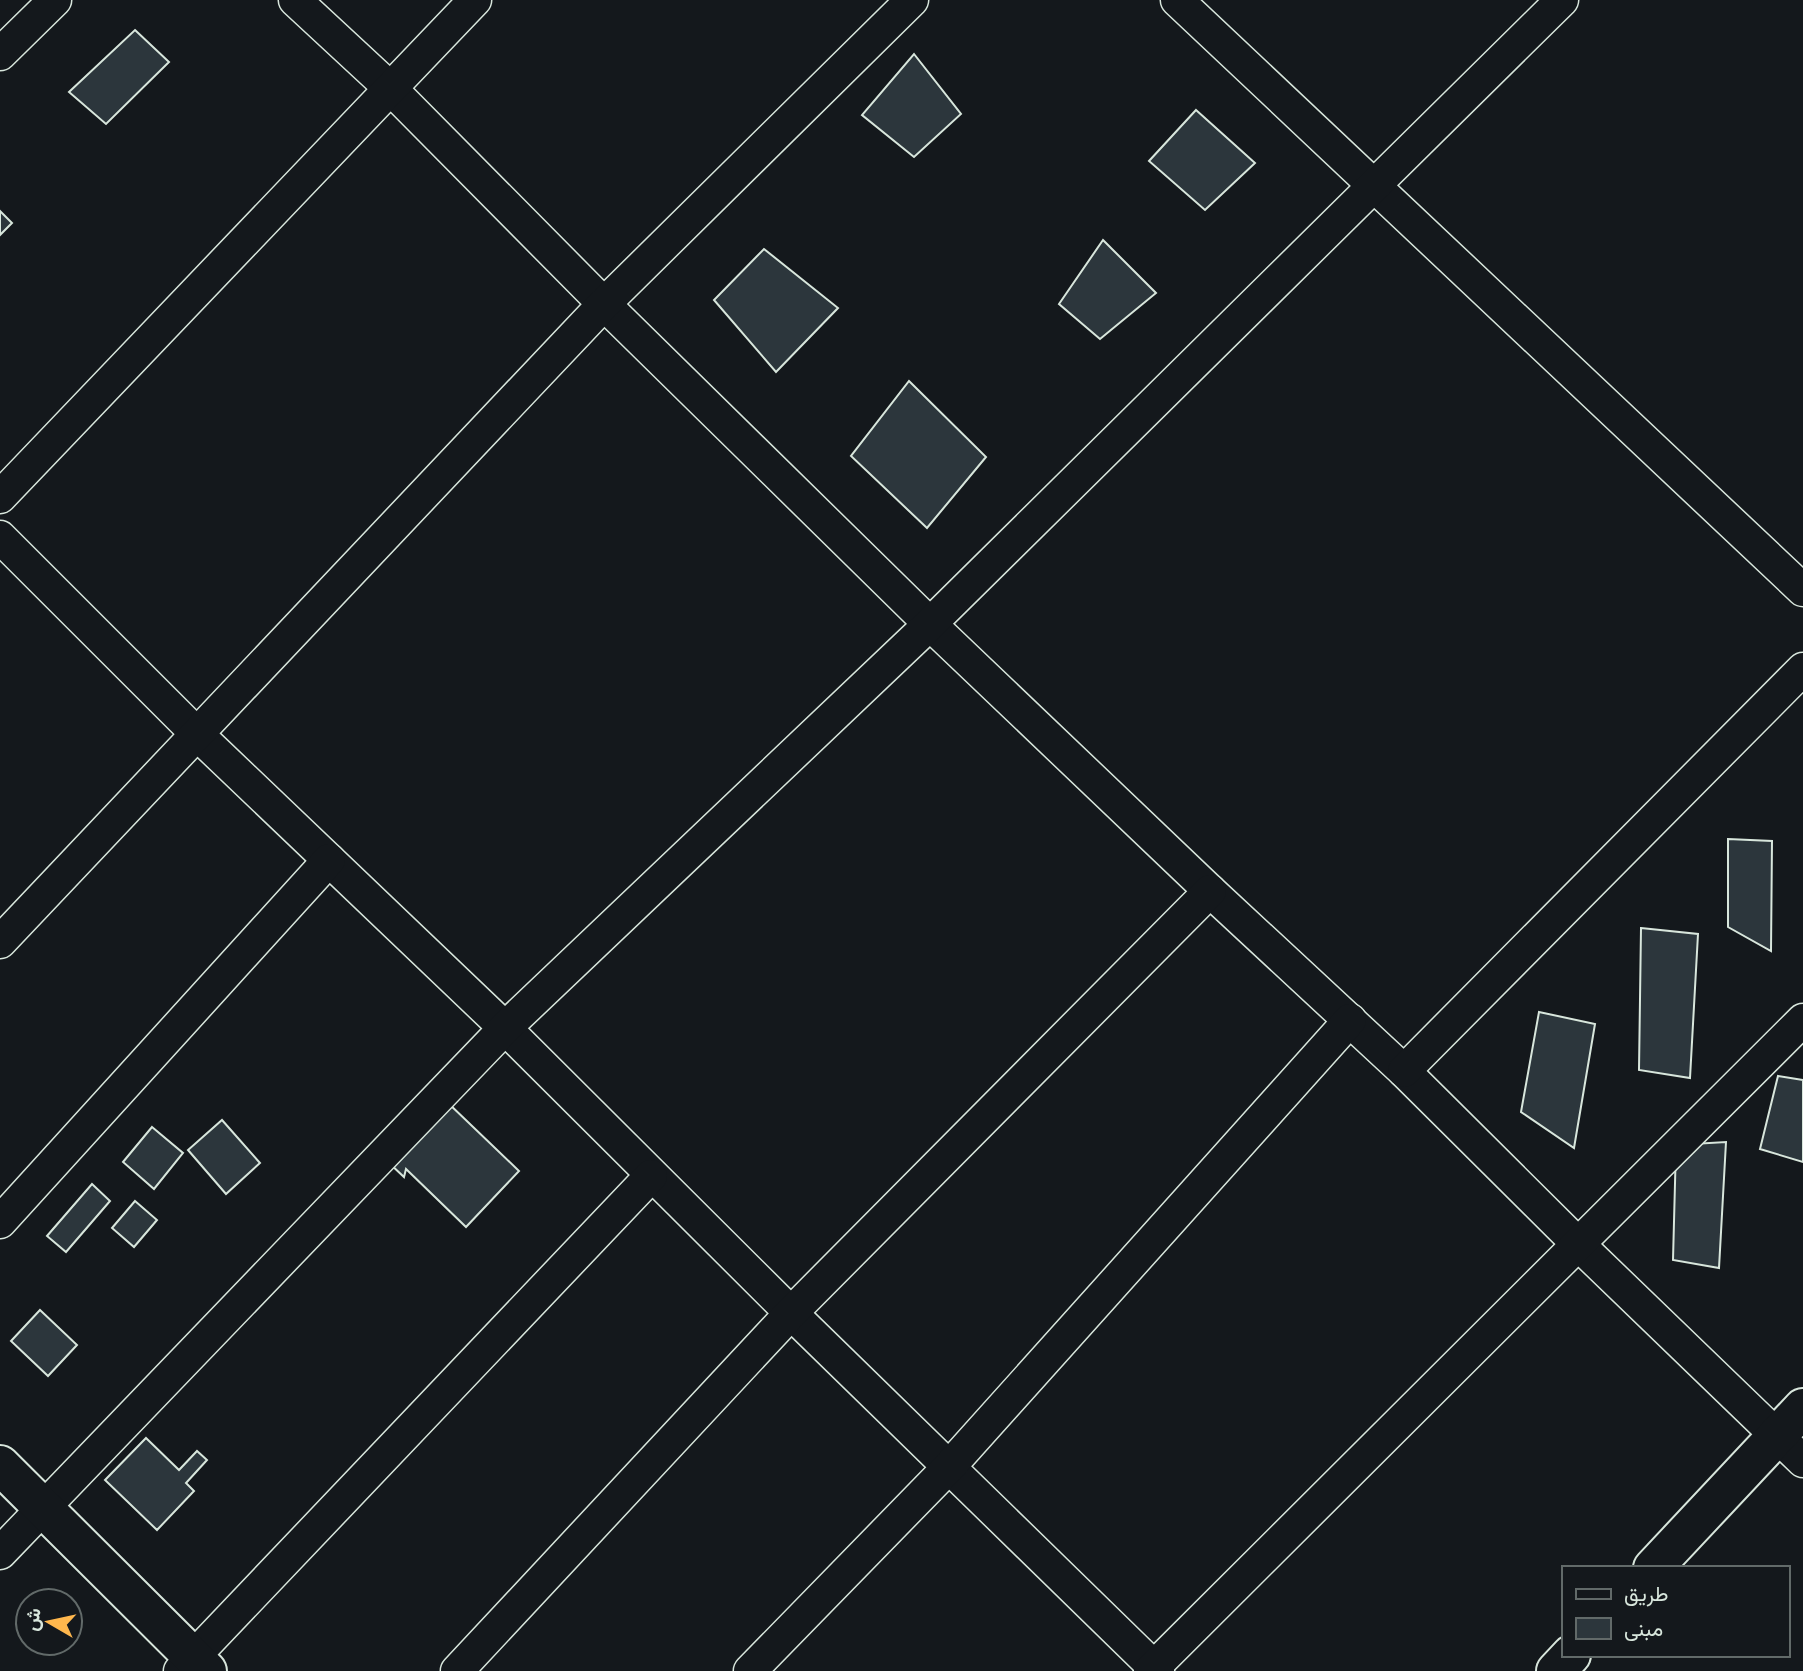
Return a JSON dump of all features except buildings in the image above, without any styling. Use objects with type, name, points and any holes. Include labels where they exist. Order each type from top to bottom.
[{"type":"street","points":[[0,54],[55,0]]},
{"type":"street","points":[[295,0],[391,89],[604,304],[930,624],[1210,891],[1404,1071],[1577,1243],[1795,1435],[1655,1566]]},
{"type":"street","points":[[0,497],[475,0]]},
{"type":"street","points":[[0,942],[604,304],[912,0]]},
{"type":"street","points":[[1177,0],[1803,590]]},
{"type":"street","points":[[0,1553],[505,1028],[930,624],[1562,0]]},
{"type":"street","points":[[0,537],[198,735],[505,1028],[651,1176],[1154,1670],[1577,1243],[1803,1020]]},
{"type":"street","points":[[1404,1071],[1803,670]]},
{"type":"street","points":[[0,1222],[329,860]]},
{"type":"street","points":[[457,1671],[791,1313],[1210,891]]},
{"type":"street","points":[[750,1671],[949,1467],[1350,1020]]},
{"type":"street","points":[[0,1465],[193,1666],[651,1176]]},
{"type":"street","points":[[1556,1671],[1569,1657]]}]
